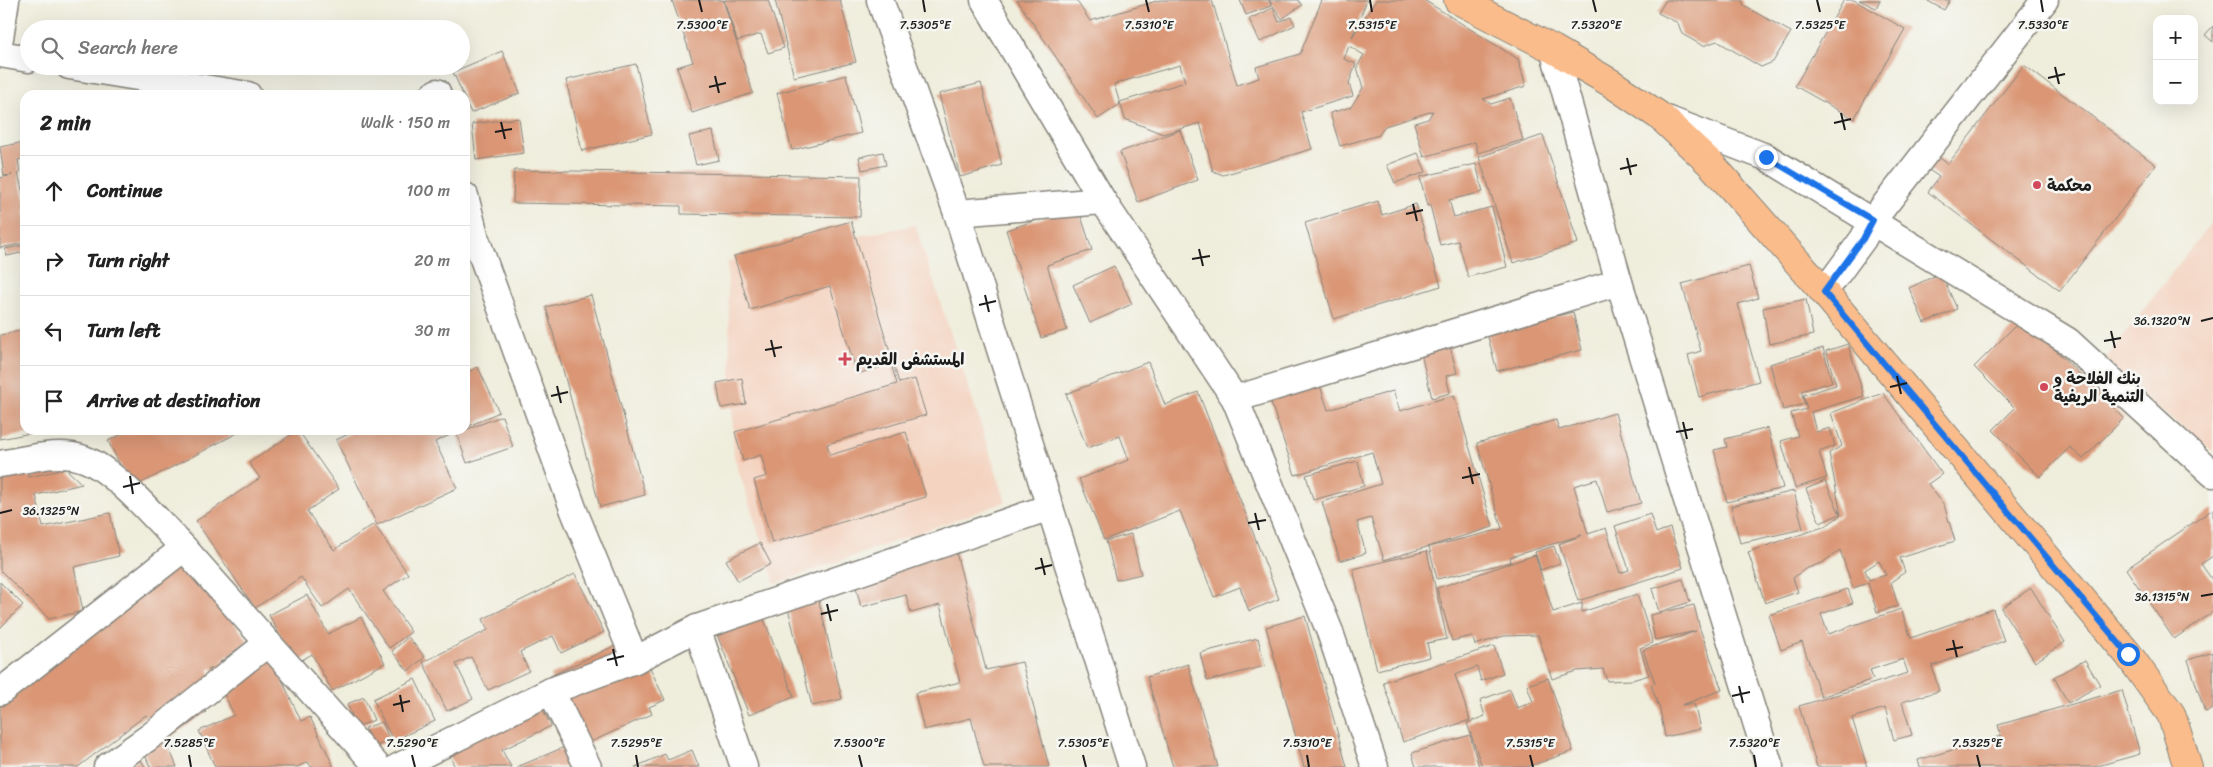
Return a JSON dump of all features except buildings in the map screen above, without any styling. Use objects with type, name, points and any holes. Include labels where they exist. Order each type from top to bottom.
[{"type":"main road","points":[[1458,0],[1553,49],[1661,117],[1711,164],[1824,292],[2128,654],[2171,714],[2188,767]]},
{"type":"street","points":[[0,38],[6,0]]},
{"type":"street","points":[[880,0],[957,213],[1132,767]]},
{"type":"street","points":[[984,0],[1103,201],[1235,399],[1330,632],[1375,767]]},
{"type":"street","points":[[1824,292],[1863,239],[1873,220],[2045,0]]},
{"type":"street","points":[[1553,49],[1619,282],[1770,767]]},
{"type":"street","points":[[0,54],[20,57]]},
{"type":"street","points":[[125,75],[217,90]]},
{"type":"street","points":[[1661,117],[1766,157],[1873,220],[2068,341],[2213,474]]},
{"type":"street","points":[[957,213],[1103,201]]},
{"type":"street","points":[[470,215],[476,238],[574,511],[635,660]]},
{"type":"street","points":[[1235,399],[1619,282]]},
{"type":"street","points":[[0,464],[55,455],[84,459],[115,478],[184,548],[378,767]]},
{"type":"street","points":[[398,767],[436,758],[551,691],[635,660],[697,628],[1050,507]]},
{"type":"street","points":[[0,692],[184,548]]},
{"type":"street","points":[[697,628],[744,767]]},
{"type":"street","points":[[107,767],[152,735],[268,643]]},
{"type":"street","points":[[551,691],[588,767]]},
{"type":"shaded area","points":[[2213,220],[2213,451],[2101,365]]},
{"type":"shaded area","name":"المستشفى القديم","points":[[915,225],[1006,502],[775,584],[734,456],[727,262]]},
{"type":"place","name":"محكمة","points":[[2037,185]]},
{"type":"place","name":"المستشفى القديم","points":[[845,359]]},
{"type":"place","name":"بنك الفلاحة و التنمية الريفية","points":[[2044,387]]},
{"type":"route","points":[[1766,157],[1873,220],[1863,239],[1824,292],[2128,654]]}]
